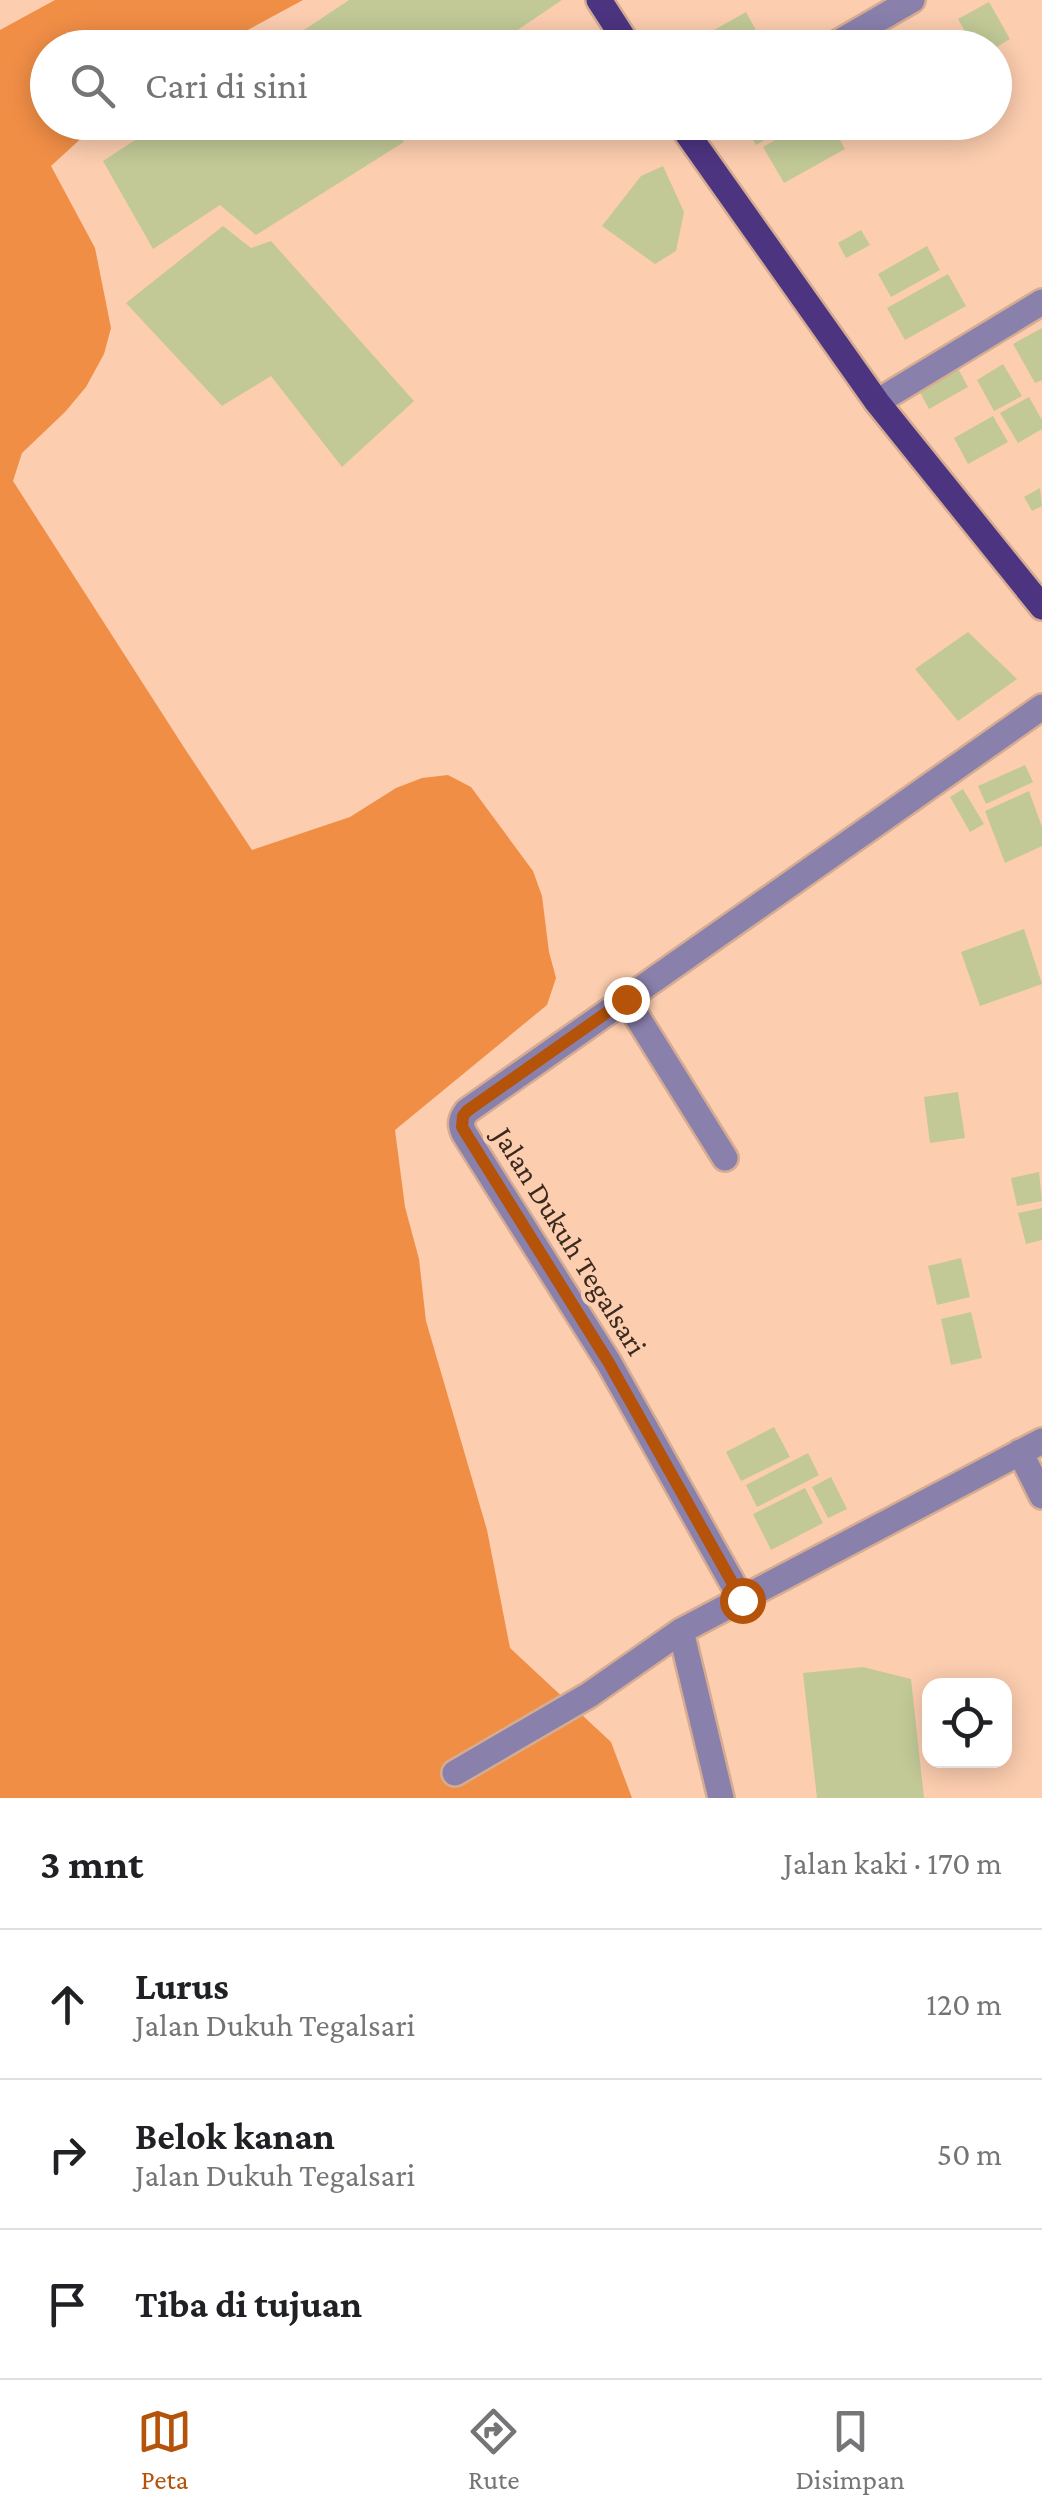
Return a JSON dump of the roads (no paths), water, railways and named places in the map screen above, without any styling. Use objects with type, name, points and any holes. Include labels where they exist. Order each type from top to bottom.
[{"type":"main road","points":[[598,0],[618,30]]},
{"type":"main road","points":[[698,140],[877,402],[1042,607]]},
{"type":"street","points":[[860,30],[912,0]]},
{"type":"street","points":[[877,402],[1042,302]]},
{"type":"street","name":"Jalan Dukuh Tegalsari","points":[[742,1600],[609,1363],[462,1127],[463,1116],[1042,706]]},
{"type":"street","points":[[626,999],[725,1158]]},
{"type":"street","points":[[454,1773],[589,1695],[681,1631],[1031,1447],[1042,1496]]},
{"type":"street","points":[[681,1631],[721,1798]]}]
